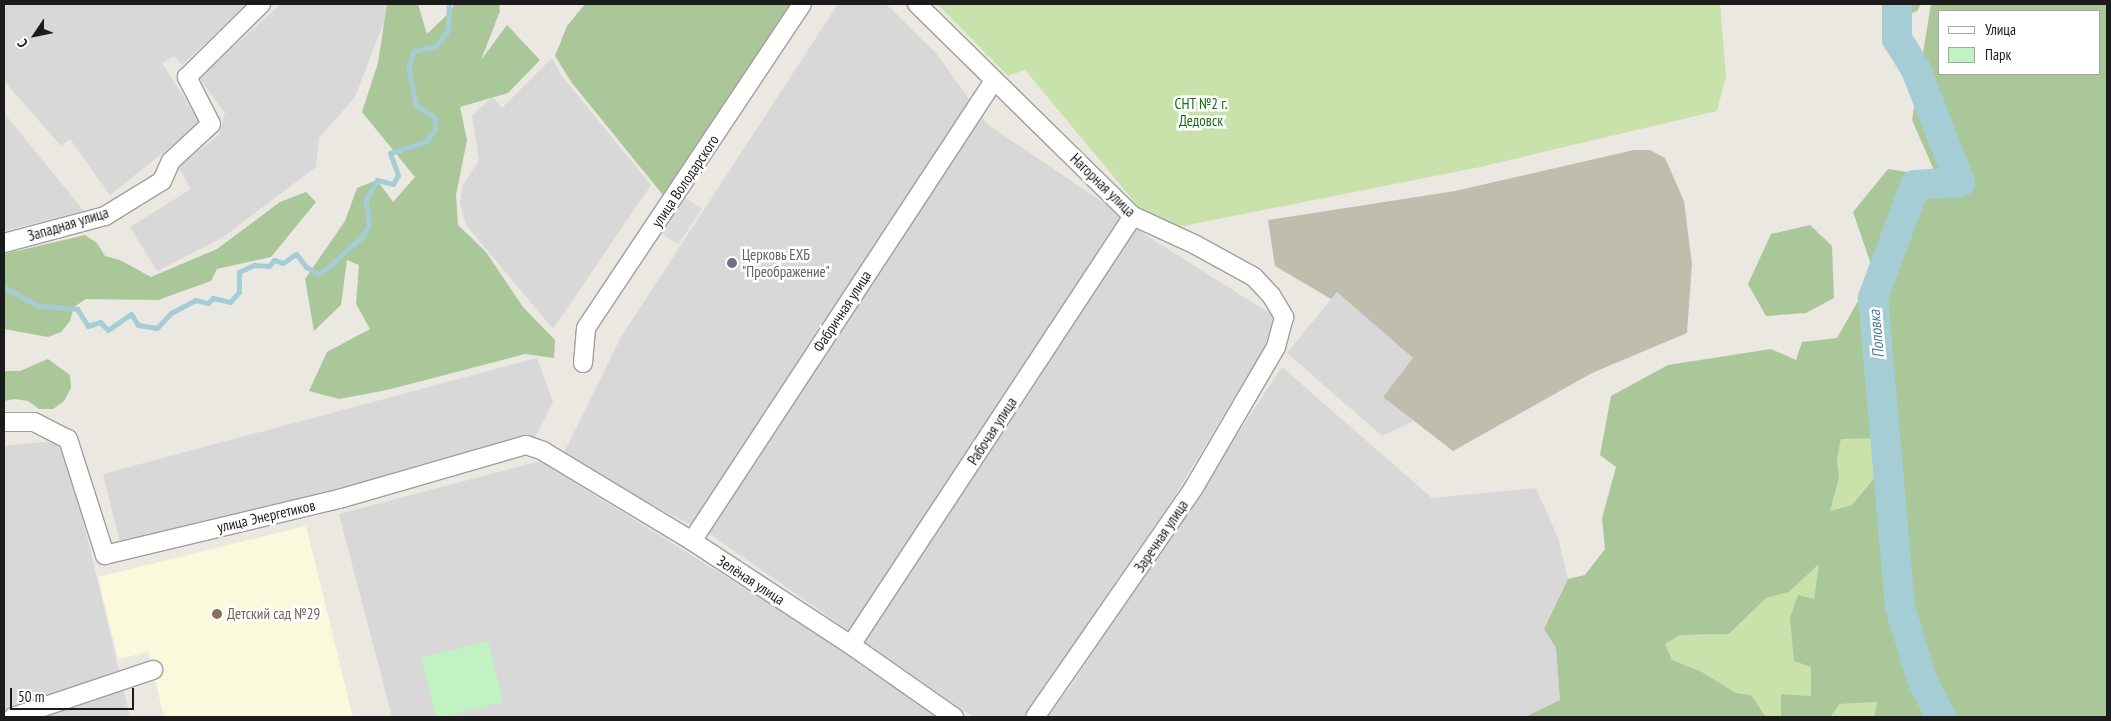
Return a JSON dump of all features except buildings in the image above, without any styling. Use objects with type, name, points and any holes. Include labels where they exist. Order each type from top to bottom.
[{"type":"street","name":"Западная улица","points":[[4,243],[105,216],[162,181],[171,161],[211,124],[187,77],[260,4]]},
{"type":"street","name":"улица Володарского","points":[[584,363],[586,328],[802,4]]},
{"type":"street","name":"Нагорная улица","points":[[917,4],[993,82],[1133,216],[1194,244],[1254,278],[1271,295],[1284,317],[1276,347]]},
{"type":"street","name":"Фабричная улица","points":[[692,541],[993,82]]},
{"type":"street","name":"Рабочая улица","points":[[851,645],[1133,216]]},
{"type":"street","name":"Заречная улица","points":[[1035,717],[1193,489],[1276,347]]},
{"type":"street","name":"улица Энергетиков","points":[[4,422],[34,422],[68,439],[106,554],[339,498],[526,445],[543,451]]},
{"type":"street","name":"Зелёная улица","points":[[543,451],[692,541],[851,645],[954,717]]},
{"type":"street","points":[[14,717],[153,670]]},
{"type":"shaded area","points":[[4,4],[247,4],[182,65],[174,56],[162,63],[200,123],[110,195],[70,139],[61,146],[4,81]]},
{"type":"shaded area","points":[[281,4],[391,4],[355,97],[319,138],[316,167],[222,238],[157,271],[130,227],[191,189],[178,167],[219,135],[225,113],[199,78]]},
{"type":"shaded area","points":[[838,4],[886,4],[936,53],[987,124],[1113,209],[1133,227],[1274,316],[1276,329],[1171,502],[1023,717],[973,717],[714,537],[562,457],[621,337]]},
{"type":"shaded area","points":[[552,58],[561,75],[651,185],[553,329],[466,225],[460,204],[462,187],[479,160],[472,115],[493,97],[502,108]]},
{"type":"shaded area","points":[[4,113],[84,211],[4,231]]},
{"type":"shaded area","points":[[1634,150],[1650,150],[1665,158],[1684,201],[1692,264],[1687,333],[1592,373],[1453,451],[1383,397],[1413,358],[1337,292],[1331,299],[1275,266],[1268,220],[1455,191]]},
{"type":"shaded area","points":[[683,196],[702,209],[678,245],[659,232]]},
{"type":"shaded area","points":[[1337,292],[1414,358],[1383,397],[1414,421],[1382,436],[1287,353]]},
{"type":"shaded area","points":[[537,358],[553,402],[534,439],[121,546],[103,474]]},
{"type":"shaded area","points":[[1282,367],[1432,498],[1536,488],[1558,538],[1568,579],[1544,629],[1556,648],[1560,700],[1525,717],[1046,717],[1068,690]]},
{"type":"shaded area","points":[[43,442],[65,444],[130,717],[4,717],[4,446]]},
{"type":"shaded area","points":[[540,461],[877,671],[938,717],[392,717],[339,514]]},
{"type":"shaded area","name":"Детский сад №29","points":[[306,526],[353,717],[164,717],[148,652],[118,659],[98,577]]},
{"type":"green space","points":[[387,4],[418,4],[427,34],[451,11],[454,4],[499,4],[500,11],[481,60],[507,25],[540,60],[508,93],[460,107],[467,140],[456,195],[458,225],[486,252],[523,307],[555,340],[554,358],[525,354],[387,390],[339,399],[309,391],[327,352],[370,329],[356,304],[359,265],[347,260],[341,305],[314,331],[305,279],[345,221],[357,188],[377,180],[393,202],[415,177],[362,112],[378,63]]},
{"type":"green space","points":[[585,4],[802,4],[667,200],[572,83],[555,56],[567,26]]},
{"type":"green space","name":"СНТ №2 г. Дедовск","points":[[937,4],[1720,4],[1726,76],[1717,111],[1480,167],[1173,228],[1142,211],[1025,70],[1008,76]]},
{"type":"green space","points":[[1891,4],[1921,4],[1917,11],[1902,17]]},
{"type":"green space","points":[[1931,4],[2107,4],[2107,717],[1874,717],[1877,702],[1840,704],[1830,717],[1781,717],[1781,694],[1811,696],[1811,667],[1794,661],[1790,618],[1798,595],[1814,599],[1819,564],[1789,592],[1766,598],[1729,634],[1680,635],[1665,644],[1672,660],[1702,672],[1736,693],[1751,695],[1766,717],[1525,717],[1560,700],[1556,648],[1544,629],[1568,579],[1585,575],[1605,549],[1602,518],[1616,467],[1600,455],[1611,396],[1668,365],[1771,349],[1796,360],[1802,342],[1837,338],[1874,273],[1853,212],[1888,169],[1937,177],[1912,120]],"holes":[[[1886,438],[1884,466],[1852,505],[1830,511],[1839,477],[1837,460],[1841,439]]]},
{"type":"green space","points":[[306,192],[316,202],[271,257],[217,269],[211,281],[158,300],[86,299],[74,307],[70,321],[61,332],[48,337],[4,329],[4,254],[85,235],[97,243],[105,256],[120,260],[151,277],[217,249],[280,202]]},
{"type":"green space","points":[[1810,225],[1832,246],[1834,298],[1806,313],[1766,316],[1748,284],[1771,234]]},
{"type":"green space","points":[[48,359],[70,375],[71,388],[64,401],[53,409],[39,409],[28,401],[14,399],[4,401],[4,371],[20,371]]},
{"type":"green space","points":[[1886,437],[1884,466],[1852,505],[1829,511],[1839,477],[1837,461],[1841,439]]},
{"type":"green space","points":[[1820,563],[1814,599],[1811,696],[1781,694],[1781,717],[1766,717],[1751,695],[1736,693],[1702,672],[1672,660],[1665,644],[1680,635],[1729,634],[1766,598],[1789,592]]},
{"type":"green space","points":[[488,641],[503,702],[444,717],[436,717],[421,658]]},
{"type":"green space","points":[[1877,702],[1874,717],[1830,717],[1840,704]]},
{"type":"waterway","points":[[4,287],[38,306],[77,309],[88,326],[100,322],[108,330],[131,314],[138,325],[157,328],[171,313],[195,300],[208,303],[213,298],[230,302],[239,292],[239,272],[254,265],[269,266],[274,260],[283,263],[296,254],[306,267],[320,274],[362,237],[369,225],[366,199],[377,180],[393,184],[398,175],[390,153],[426,141],[435,130],[435,118],[416,105],[408,68],[414,51],[436,46],[448,30],[449,4]]},
{"type":"waterway","name":"Поповка","points":[[1897,4],[1897,39],[1916,70],[1960,182],[1915,185],[1873,298],[1900,607],[1922,680],[1941,717]]},
{"type":"place","name":"Церковь ЕХБ \"Преображение\"","points":[[732,263]]},
{"type":"place","name":"Детский сад №29","points":[[217,614]]}]
